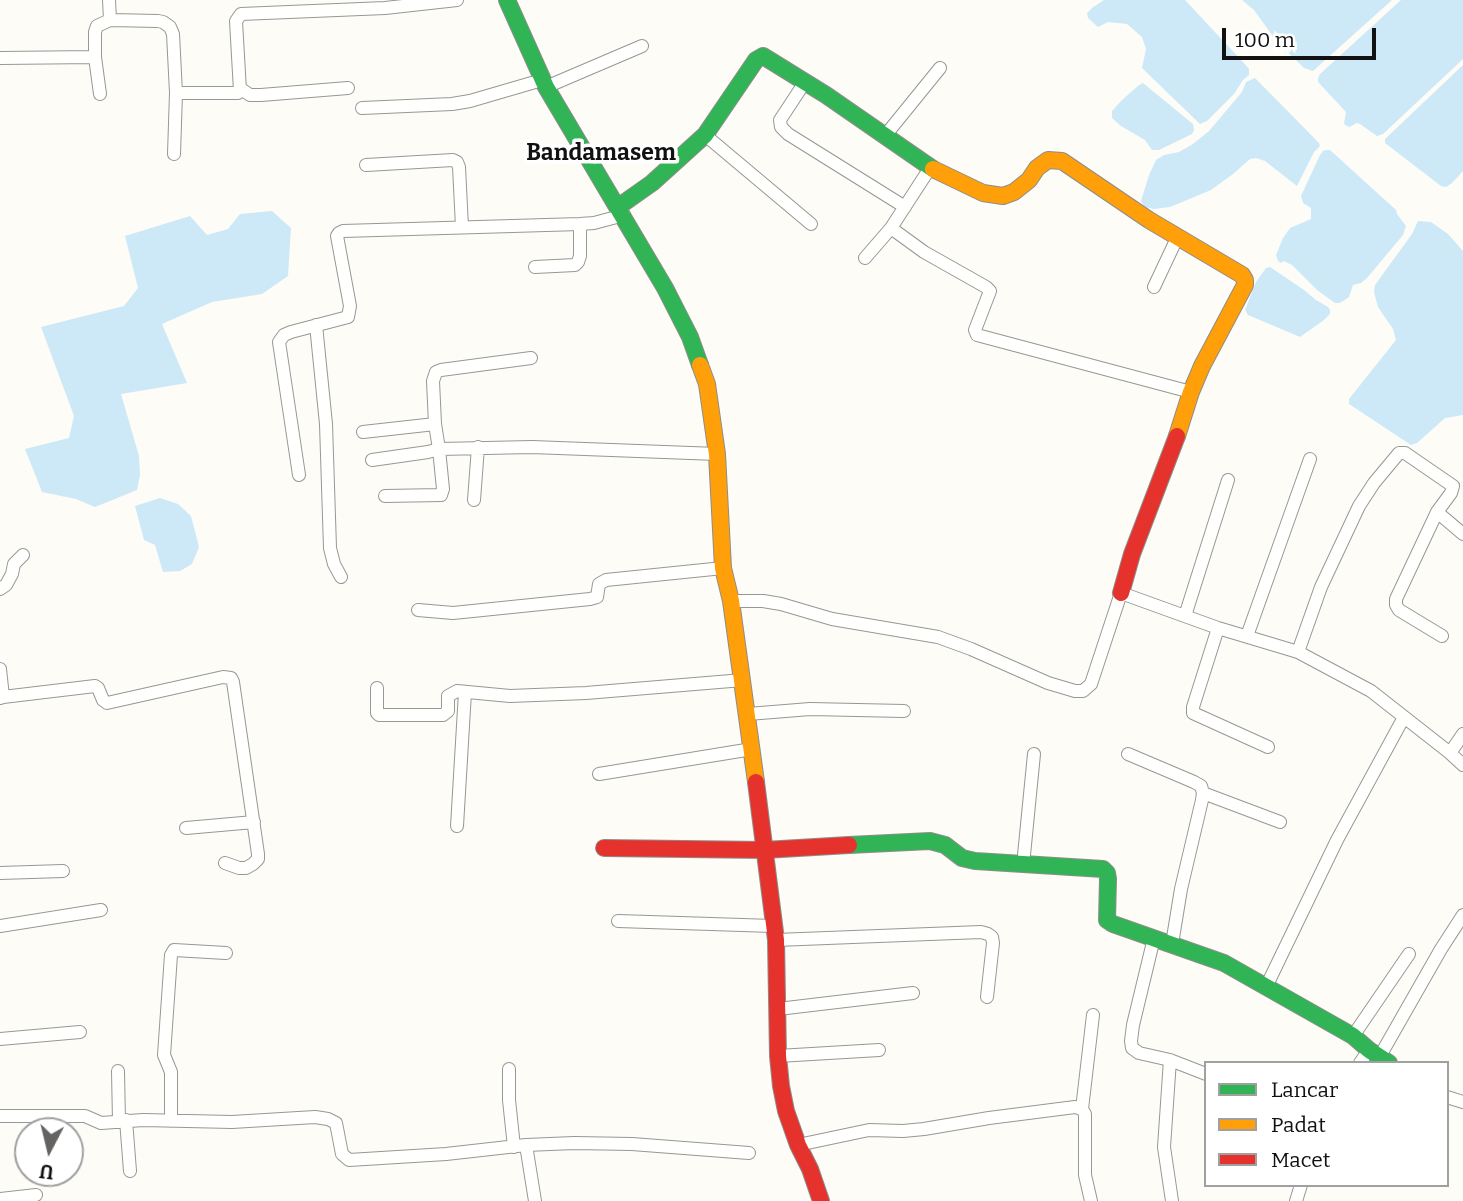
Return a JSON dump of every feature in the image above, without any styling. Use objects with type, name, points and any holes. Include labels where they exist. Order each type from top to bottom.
[{"type":"street","points":[[109,0],[110,20]]},
{"type":"street","points":[[176,93],[238,93],[241,89],[236,21],[241,14],[385,8],[457,0]]},
{"type":"street","points":[[508,0],[544,84],[652,264],[677,309],[701,364],[711,404],[717,454],[723,568],[731,601],[748,714],[775,933],[778,1056],[786,1111],[821,1201]]},
{"type":"street","points":[[100,94],[95,57],[97,26],[110,20],[158,21],[170,27],[173,34],[176,93],[174,154]]},
{"type":"street","points":[[362,108],[470,101],[544,84],[642,46]]},
{"type":"street","points":[[0,58],[95,57]]},
{"type":"street","points":[[299,475],[279,342],[284,335],[291,332],[345,319],[350,314],[337,236],[339,233],[580,224],[607,220],[621,211],[705,135],[759,58],[765,57],[804,82],[930,168],[983,193],[1003,196],[1014,192],[1048,160],[1062,161],[1149,220],[1242,275],[1245,285],[1191,392],[1174,446],[1132,554],[1091,684],[1083,691],[1048,683],[938,637],[832,619],[772,602],[731,601]]},
{"type":"street","points":[[884,137],[940,68]]},
{"type":"street","points":[[804,82],[780,120],[781,127],[788,134],[905,206]]},
{"type":"street","points":[[241,89],[250,95],[261,95],[348,88]]},
{"type":"street","points":[[705,135],[811,224]]},
{"type":"street","points":[[366,165],[453,160],[457,162],[460,167],[462,227]]},
{"type":"street","points":[[865,258],[891,228],[930,168]]},
{"type":"street","points":[[535,267],[575,265],[579,262],[580,224]]},
{"type":"street","points":[[891,228],[924,253],[990,291],[975,330],[978,335],[1191,392]]},
{"type":"street","points":[[1154,287],[1178,236]]},
{"type":"street","points":[[316,325],[326,424],[330,548],[341,577]]},
{"type":"street","points":[[385,496],[441,495],[443,489],[433,382],[436,372],[531,358]]},
{"type":"street","points":[[363,432],[435,424]]},
{"type":"street","points":[[372,460],[439,449],[478,447],[717,454]]},
{"type":"street","points":[[474,500],[478,447]]},
{"type":"street","points":[[1298,652],[1321,587],[1359,506],[1399,453],[1405,453],[1453,486],[1437,512],[1398,593],[1396,605],[1399,610],[1442,636]]},
{"type":"street","points":[[1247,636],[1310,459]]},
{"type":"street","points":[[1185,615],[1228,480]]},
{"type":"street","points":[[1437,512],[1463,534]]},
{"type":"street","points":[[0,589],[6,585],[14,564],[23,555]]},
{"type":"street","points":[[418,610],[453,613],[590,600],[597,597],[599,584],[606,580],[723,568]]},
{"type":"street","points":[[1121,593],[1218,628],[1298,652],[1371,691],[1463,765]]},
{"type":"street","points":[[1218,628],[1193,713],[1268,747]]},
{"type":"street","points":[[0,669],[2,698],[94,685],[107,703],[223,677],[230,678],[233,682],[258,859],[246,868],[226,863]]},
{"type":"street","points":[[377,688],[377,713],[382,716],[443,715],[449,710],[448,696],[457,691],[510,696],[586,694],[743,680]]},
{"type":"street","points":[[457,826],[466,692]]},
{"type":"street","points":[[748,714],[810,709],[904,711]]},
{"type":"street","points":[[1267,985],[1337,840],[1404,717]]},
{"type":"street","points":[[1450,754],[1463,734]]},
{"type":"street","points":[[599,774],[752,749]]},
{"type":"street","points":[[1023,865],[1034,754]]},
{"type":"street","points":[[1128,754],[1194,782],[1200,786],[1203,793],[1181,889],[1172,944]]},
{"type":"street","points":[[1203,793],[1280,822]]},
{"type":"street","points":[[186,828],[254,822]]},
{"type":"street","points":[[604,848],[764,850],[930,841],[945,845],[962,858],[975,861],[1103,869],[1107,873],[1107,920],[1224,963],[1267,985],[1353,1036],[1374,1058],[1463,915]]},
{"type":"street","points":[[0,873],[63,871]]},
{"type":"street","points":[[0,926],[102,910]]},
{"type":"street","points":[[618,921],[775,933],[981,932],[992,937],[993,943],[987,997]]},
{"type":"street","points":[[1154,938],[1133,1024],[1132,1048],[1139,1053],[1170,1060],[1204,1073]]},
{"type":"street","points":[[172,1121],[171,1072],[164,1055],[171,955],[174,950],[226,953]]},
{"type":"street","points":[[1353,1036],[1409,954]]},
{"type":"street","points":[[778,1009],[913,993]]},
{"type":"street","points":[[1091,1201],[1085,1175],[1085,1114],[1082,1108],[1093,1015]]},
{"type":"street","points":[[0,1039],[80,1032]]},
{"type":"street","points":[[778,1056],[879,1050]]},
{"type":"street","points":[[1170,1060],[1164,1147],[1172,1201]]},
{"type":"street","points":[[509,1069],[509,1100],[535,1201]]},
{"type":"street","points":[[118,1071],[130,1171]]},
{"type":"street","points":[[798,1145],[869,1130],[923,1129],[1065,1107],[1082,1108]]},
{"type":"street","points":[[0,1116],[85,1116],[101,1124],[123,1121],[232,1122],[315,1117],[336,1123],[342,1154],[349,1160],[574,1143],[632,1144],[749,1153]]},
{"type":"street","points":[[0,1199],[36,1195]]},
{"type":"water","points":[[1104,0],[1185,0],[1249,69],[1249,75],[1207,121],[1200,124],[1142,68],[1146,49],[1142,37],[1127,24],[1108,22],[1098,27],[1088,18],[1087,13]]},
{"type":"water","points":[[1242,0],[1392,0],[1313,71],[1304,68],[1277,42],[1254,10]]},
{"type":"water","points":[[1401,0],[1463,0],[1463,59],[1383,134],[1377,136],[1360,124],[1349,127],[1345,125],[1346,112],[1318,82],[1318,78]]},
{"type":"water","points":[[1463,65],[1463,171],[1446,187],[1441,186],[1385,143],[1385,139]]},
{"type":"water","points":[[1255,78],[1319,143],[1320,146],[1314,152],[1297,186],[1265,161],[1256,158],[1250,159],[1211,190],[1170,207],[1145,207],[1141,201],[1156,160],[1179,152],[1209,131],[1242,92],[1246,82]]},
{"type":"water","points":[[1143,83],[1193,124],[1192,134],[1159,150],[1152,150],[1145,140],[1112,118],[1112,111]]},
{"type":"water","points":[[1330,150],[1396,210],[1406,226],[1403,235],[1367,278],[1353,285],[1349,297],[1340,303],[1335,303],[1317,290],[1292,265],[1278,261],[1276,255],[1290,228],[1311,219],[1311,208],[1303,203],[1301,196],[1320,155]]},
{"type":"water","points":[[272,211],[291,228],[288,276],[262,294],[212,302],[162,324],[187,383],[121,394],[139,456],[140,475],[137,490],[95,507],[76,499],[42,492],[25,449],[69,438],[74,416],[41,327],[124,306],[138,288],[125,236],[190,216],[207,235],[228,229],[240,214]]},
{"type":"water","points":[[1418,221],[1431,222],[1448,234],[1463,251],[1463,415],[1445,418],[1417,443],[1411,445],[1349,404],[1349,399],[1396,340],[1393,329],[1378,307],[1375,285],[1412,234]]},
{"type":"water","points":[[1270,267],[1328,307],[1330,314],[1300,337],[1248,315],[1245,310],[1256,282],[1266,268]]},
{"type":"water","points":[[160,498],[178,504],[191,516],[199,547],[192,564],[180,571],[163,572],[155,545],[144,540],[135,506]]},
{"type":"traffic: fast","points":[[507,0],[546,87],[665,288],[690,337],[700,365]]},
{"type":"traffic: fast","points":[[618,207],[652,183],[705,135],[756,60],[763,56],[826,95],[933,169]]},
{"type":"traffic: fast","points":[[849,845],[930,841],[945,845],[962,858],[975,861],[1103,869],[1108,879],[1107,920],[1224,963],[1353,1036],[1386,1061]]},
{"type":"traffic: slow","points":[[933,169],[983,193],[1003,196],[1014,192],[1048,160],[1062,161],[1149,220],[1242,275],[1245,285],[1202,366],[1177,436]]},
{"type":"traffic: slow","points":[[700,365],[707,384],[717,454],[723,568],[731,601],[756,782]]},
{"type":"traffic: jam","points":[[1121,593],[1132,554],[1177,436]]},
{"type":"traffic: jam","points":[[756,782],[776,940],[781,1086],[786,1111],[821,1201]]},
{"type":"traffic: jam","points":[[604,848],[764,850],[849,845]]},
{"type":"district","name":"Bandamasem","points":[[601,154]]}]
